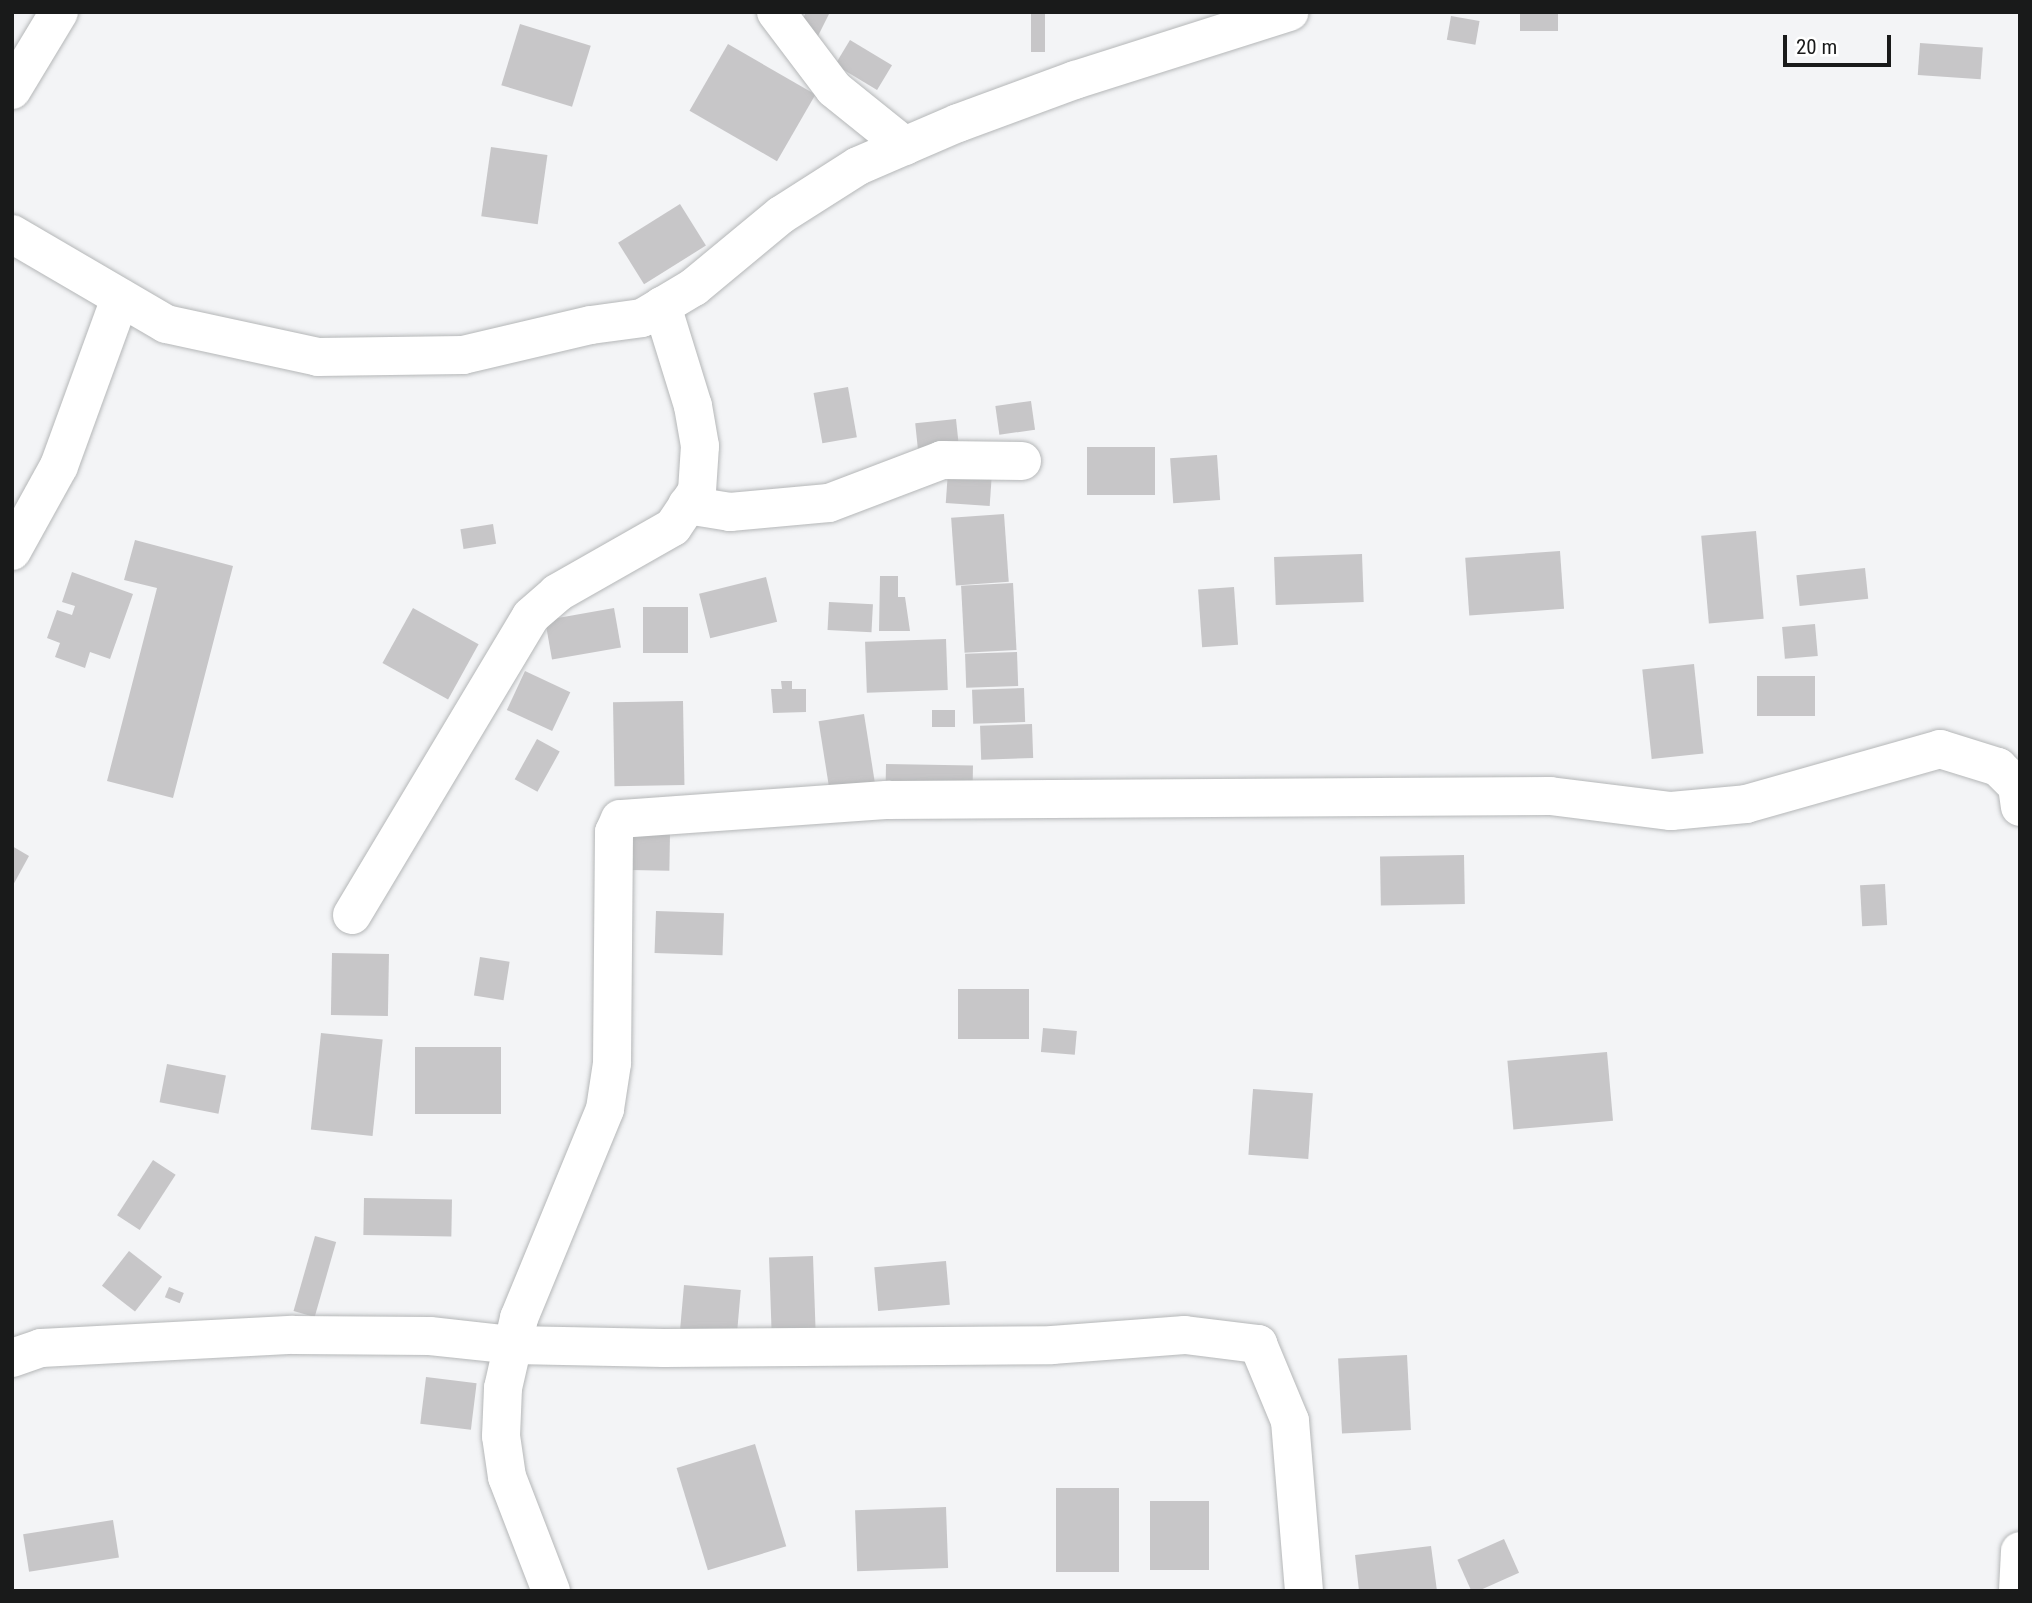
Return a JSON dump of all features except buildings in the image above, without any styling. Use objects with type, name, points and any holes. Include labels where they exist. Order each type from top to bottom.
[{"type":"street","points":[[12,90],[59,12]]},
{"type":"street","points":[[776,12],[834,89],[905,146]]},
{"type":"street","points":[[12,234],[166,324],[318,357],[463,355],[591,325],[642,318],[694,287],[781,215],[858,166],[1075,80],[1289,12]]},
{"type":"street","points":[[12,551],[59,466],[120,298]]},
{"type":"street","points":[[352,915],[531,616],[557,593],[673,527],[696,491],[700,446],[693,406],[662,306]]},
{"type":"street","points":[[687,505],[730,512],[829,503],[942,460],[1022,461]]},
{"type":"street","points":[[551,1591],[507,1477],[501,1436],[503,1388],[519,1318],[605,1109],[612,1063],[614,832],[620,819],[928,800],[1550,796],[1671,811],[1746,804],[1940,748],[1998,768],[2017,786],[2020,807]]},
{"type":"street","points":[[12,1358],[41,1348],[293,1335],[430,1336],[513,1345],[1052,1345],[1185,1335],[1258,1344],[1290,1421],[1304,1591]]},
{"type":"street","points":[[2018,1591],[2020,1551]]}]
